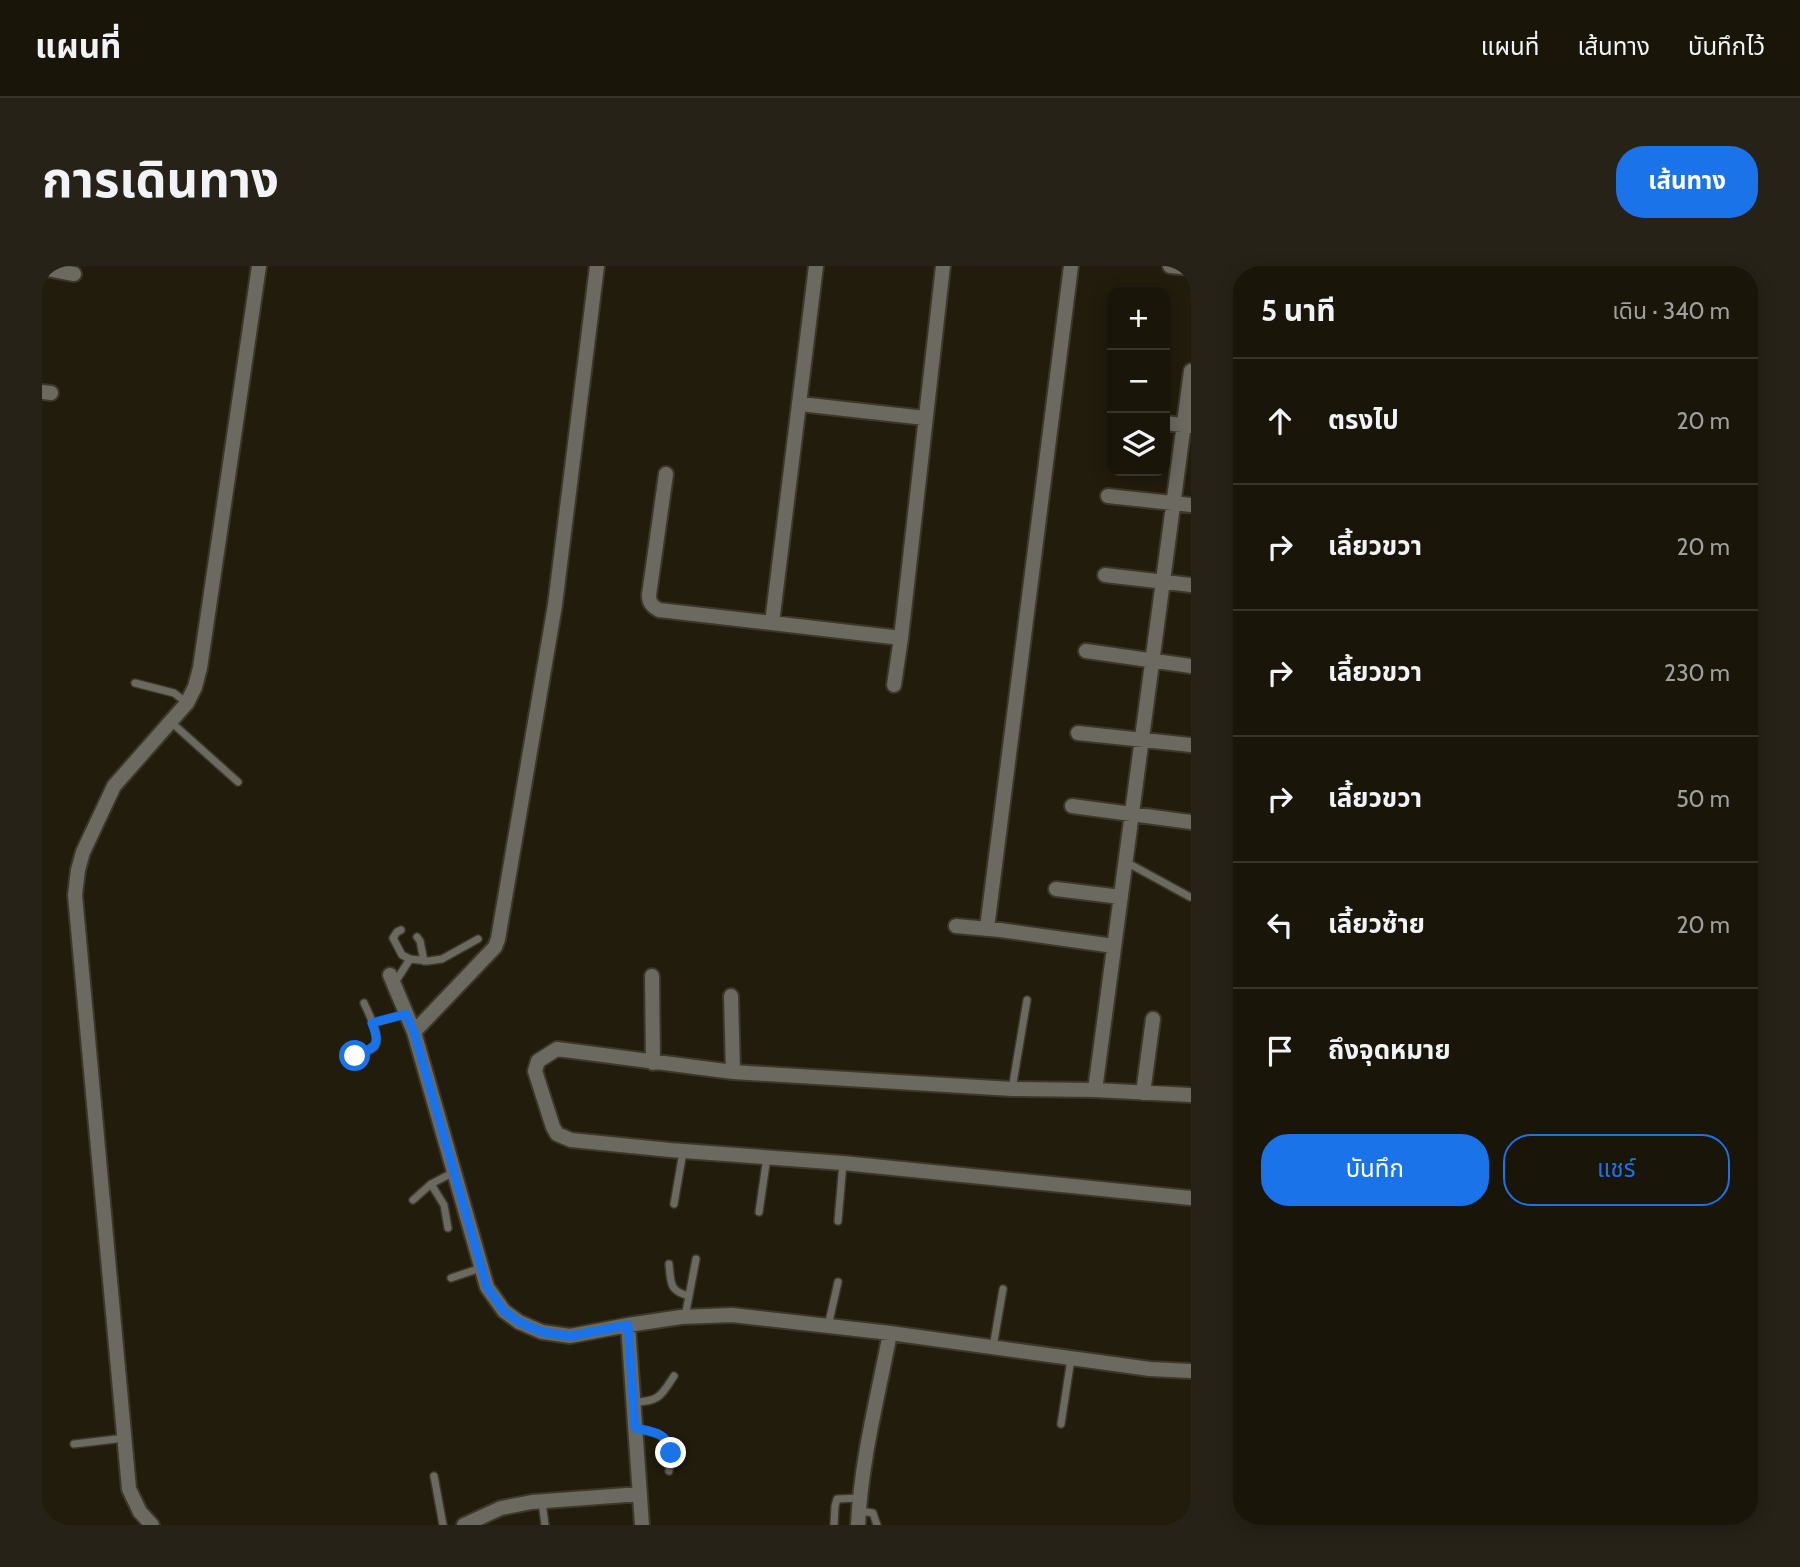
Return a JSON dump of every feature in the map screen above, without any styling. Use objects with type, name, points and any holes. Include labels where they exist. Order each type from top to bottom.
[{"type":"street","points":[[152,1525],[140,1512],[130,1489],[75,895],[83,852],[114,786],[187,703],[195,687],[259,266]]},
{"type":"street","points":[[414,1032],[495,947],[498,939],[555,605],[597,266]]},
{"type":"street","points":[[772,624],[816,266]]},
{"type":"street","points":[[894,685],[943,266]]},
{"type":"street","points":[[988,928],[1071,266]]},
{"type":"street","points":[[1170,266],[1191,268]]},
{"type":"street","points":[[42,268],[74,274]]},
{"type":"street","points":[[1095,1090],[1163,581],[1187,426],[1191,372]]},
{"type":"street","points":[[800,404],[925,418]]},
{"type":"street","points":[[666,474],[649,595],[652,606],[659,610],[901,638]]},
{"type":"street","points":[[1108,496],[1191,505]]},
{"type":"street","points":[[1105,575],[1191,585]]},
{"type":"street","points":[[1086,651],[1191,666]]},
{"type":"street","points":[[1078,733],[1191,745]]},
{"type":"street","points":[[1072,806],[1191,822]]},
{"type":"street","points":[[1056,888],[1121,897]]},
{"type":"street","points":[[957,926],[1114,946]]},
{"type":"street","points":[[652,976],[653,1063]]},
{"type":"street","points":[[392,979],[414,1032],[487,1287],[504,1311],[519,1322],[542,1332],[570,1336],[685,1317],[732,1315],[890,1333],[1150,1369],[1191,1371]]},
{"type":"street","points":[[732,996],[733,1072]]},
{"type":"street","points":[[1143,1093],[1153,1019]]},
{"type":"street","points":[[1191,1096],[1095,1090],[1012,1089],[733,1072],[557,1049],[538,1061],[535,1071],[553,1127],[561,1136],[577,1141],[768,1156],[1191,1198]]},
{"type":"street","points":[[628,1325],[642,1525]]},
{"type":"street","points":[[859,1511],[890,1333]]},
{"type":"street","points":[[466,1525],[501,1508],[542,1501],[640,1494]]},
{"type":"lane","points":[[135,683],[174,693],[187,703]]},
{"type":"lane","points":[[171,722],[238,782]]},
{"type":"lane","points":[[1125,861],[1190,897]]},
{"type":"lane","points":[[401,930],[393,938],[402,955],[424,961],[442,959],[478,939]]},
{"type":"lane","points":[[417,937],[421,941],[424,961]]},
{"type":"lane","points":[[392,979],[410,959]]},
{"type":"lane","points":[[1012,1089],[1027,1000]]},
{"type":"lane","points":[[355,1056],[374,1048],[377,1043],[377,1035],[364,1003]]},
{"type":"lane","points":[[372,1023],[406,1014]]},
{"type":"lane","points":[[674,1204],[683,1151]]},
{"type":"lane","points":[[759,1212],[768,1156]]},
{"type":"lane","points":[[838,1221],[843,1163]]},
{"type":"lane","points":[[414,1200],[431,1184],[454,1172]]},
{"type":"lane","points":[[431,1184],[444,1205],[448,1228]]},
{"type":"lane","points":[[685,1317],[696,1259]]},
{"type":"lane","points":[[668,1264],[671,1286],[680,1294],[689,1296]]},
{"type":"lane","points":[[451,1278],[481,1268]]},
{"type":"lane","points":[[828,1326],[838,1282]]},
{"type":"lane","points":[[993,1348],[1003,1289]]},
{"type":"lane","points":[[1061,1424],[1071,1359]]},
{"type":"lane","points":[[634,1402],[647,1402],[662,1395],[674,1376]]},
{"type":"lane","points":[[635,1428],[659,1434],[666,1439],[671,1453],[669,1472]]},
{"type":"lane","points":[[74,1444],[125,1438]]},
{"type":"lane","points":[[434,1476],[443,1525]]},
{"type":"lane","points":[[834,1525],[837,1499],[859,1511],[873,1513],[877,1525]]},
{"type":"lane","points":[[542,1501],[545,1525]]},
{"type":"route","points":[[355,1056],[374,1048],[377,1043],[372,1023],[406,1014],[414,1032],[487,1287],[504,1311],[519,1322],[542,1332],[570,1336],[628,1325],[635,1428],[659,1434],[666,1439],[671,1453]]}]
